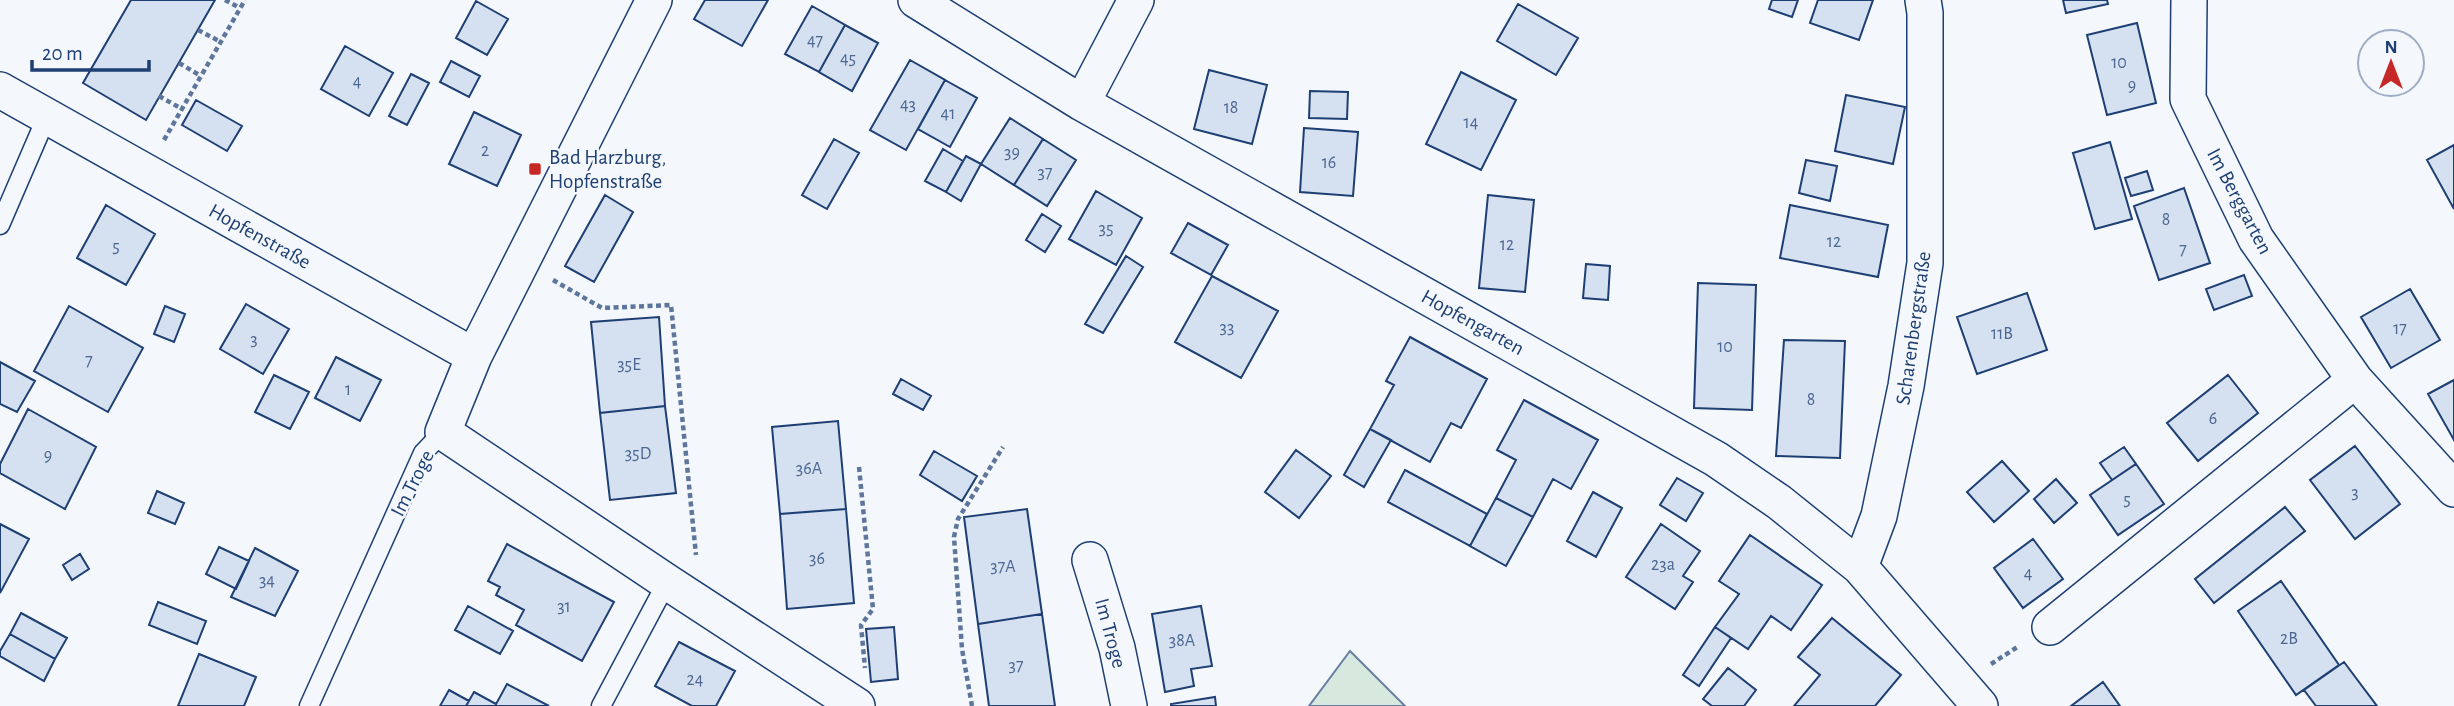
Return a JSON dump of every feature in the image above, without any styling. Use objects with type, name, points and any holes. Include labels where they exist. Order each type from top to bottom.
[{"type":"street","points":[[443,432],[474,356],[654,0]]},
{"type":"street","name":"Hopfengarten","points":[[916,0],[1082,103],[1716,459],[1779,502],[1860,567],[1970,695]]},
{"type":"street","points":[[1082,103],[1136,0]]},
{"type":"street","name":"Scharenbergstraße","points":[[1860,567],[1879,516],[1906,386],[1925,263],[1923,0]]},
{"type":"street","name":"Im Berggarten","points":[[2189,0],[2188,99],[2256,239],[2356,380],[2454,489]]},
{"type":"street","name":"Hopfenstraße","points":[[0,90],[474,356]]},
{"type":"street","points":[[2050,627],[2356,380]]},
{"type":"street","name":"Im Troge","points":[[443,432],[700,604],[861,692]]},
{"type":"street","name":"Im Troge","points":[[1090,560],[1117,648],[1129,706]]},
{"type":"lane","points":[[0,225],[47,116]]},
{"type":"lane","name":"Im Troge","points":[[309,706],[423,453],[443,432]]},
{"type":"lane","points":[[601,706],[667,582]]},
{"type":"path","points":[[225,0],[240,8]]},
{"type":"path","points":[[146,172],[245,0]]},
{"type":"path","points":[[198,30],[221,42]]},
{"type":"path","points":[[179,63],[201,76]]},
{"type":"path","points":[[159,96],[182,109]]},
{"type":"path","points":[[522,262],[602,308],[671,306],[700,604]]},
{"type":"path","points":[[972,706],[962,649],[954,537],[958,519],[1003,447]]},
{"type":"path","points":[[859,467],[873,609],[861,625],[861,692]]},
{"type":"path","points":[[1970,695],[2050,627]]},
{"type":"shaded area","points":[[1350,651],[1405,706],[1309,706]]},
{"type":"building","points":[[131,0],[215,0],[146,120],[83,83]]},
{"type":"building","points":[[705,0],[768,0],[742,46],[694,19]]},
{"type":"building","points":[[1772,0],[1798,0],[1792,17],[1769,9]]},
{"type":"building","points":[[1818,0],[1873,0],[1859,40],[1810,23]]},
{"type":"building","points":[[2063,0],[2107,0],[2108,4],[2066,13]]},
{"type":"building","points":[[476,1],[508,19],[487,55],[456,38]]},
{"type":"building","points":[[1518,4],[1578,38],[1556,75],[1497,41]]},
{"type":"building","points":[[812,6],[845,25],[819,72],[785,54]]},
{"type":"building","points":[[2137,23],[2156,103],[2107,115],[2087,35]]},
{"type":"building","points":[[845,25],[878,43],[852,91],[819,72]]},
{"type":"building","points":[[345,46],[393,73],[369,116],[321,89]]},
{"type":"building","points":[[910,60],[945,80],[906,150],[870,130]]},
{"type":"building","points":[[451,61],[480,76],[469,97],[440,82]]},
{"type":"building","points":[[1209,70],[1267,85],[1252,144],[1194,129]]},
{"type":"building","points":[[1461,72],[1516,100],[1481,170],[1426,144]]},
{"type":"building","points":[[411,74],[429,83],[407,125],[389,116]]},
{"type":"building","points":[[945,80],[977,98],[950,147],[918,129]]},
{"type":"building","points":[[1310,91],[1348,92],[1347,119],[1309,118]]},
{"type":"building","points":[[1846,95],[1905,107],[1893,164],[1835,151]]},
{"type":"building","points":[[196,100],[242,126],[227,151],[182,125]]},
{"type":"building","points":[[474,112],[521,135],[497,186],[449,164]]},
{"type":"building","points":[[1010,118],[1043,139],[1014,185],[981,164]]},
{"type":"building","points":[[1304,128],[1358,132],[1353,196],[1300,192]]},
{"type":"building","points":[[834,139],[859,153],[827,209],[802,195]]},
{"type":"building","points":[[1043,139],[1076,160],[1047,206],[1014,185]]},
{"type":"building","points":[[2110,142],[2132,219],[2095,229],[2073,153]]},
{"type":"building","points":[[2454,145],[2454,209],[2427,160]]},
{"type":"building","points":[[943,149],[963,161],[946,192],[925,181]]},
{"type":"building","points":[[966,156],[981,164],[961,201],[946,192]]},
{"type":"building","points":[[1806,160],[1837,166],[1830,201],[1799,193]]},
{"type":"building","points":[[2147,171],[2153,190],[2131,196],[2125,178]]},
{"type":"building","points":[[2184,188],[2210,263],[2159,280],[2134,206]]},
{"type":"building","points":[[1096,191],[1142,218],[1116,265],[1069,239]]},
{"type":"building","points":[[605,195],[633,212],[594,282],[565,266]]},
{"type":"building","points":[[1488,195],[1534,200],[1525,292],[1479,288]]},
{"type":"building","points":[[106,205],[155,234],[126,285],[77,258]]},
{"type":"building","points":[[1790,205],[1888,225],[1878,277],[1780,258]]},
{"type":"building","points":[[1042,214],[1061,226],[1045,252],[1026,240]]},
{"type":"building","points":[[1188,223],[1228,245],[1211,275],[1171,253]]},
{"type":"building","points":[[1126,256],[1143,267],[1103,333],[1085,324]]},
{"type":"building","points":[[1586,264],[1610,266],[1608,300],[1583,298]]},
{"type":"building","points":[[2244,275],[2252,296],[2214,310],[2206,289]]},
{"type":"building","points":[[1212,276],[1278,311],[1241,378],[1175,342]]},
{"type":"building","points":[[1698,283],[1756,285],[1752,410],[1694,408]]},
{"type":"building","points":[[2410,289],[2440,340],[2391,368],[2361,317]]},
{"type":"building","points":[[2027,293],[2047,350],[1977,374],[1957,317]]},
{"type":"building","points":[[246,304],[289,329],[263,374],[220,349]]},
{"type":"building","points":[[69,306],[143,348],[108,412],[34,371]]},
{"type":"building","points":[[165,306],[185,314],[174,342],[154,334]]},
{"type":"building","points":[[659,317],[665,406],[600,413],[591,322]]},
{"type":"building","points":[[1410,337],[1487,379],[1461,428],[1451,423],[1430,462],[1370,429],[1394,385],[1386,381]]},
{"type":"building","points":[[1784,340],[1845,341],[1840,458],[1776,456]]},
{"type":"building","points":[[336,357],[381,380],[360,421],[315,398]]},
{"type":"building","points":[[0,362],[35,381],[17,412],[0,404]]},
{"type":"building","points":[[274,375],[309,392],[290,429],[255,412]]},
{"type":"building","points":[[2228,375],[2258,413],[2198,461],[2167,423]]},
{"type":"building","points":[[901,379],[931,396],[923,410],[893,394]]},
{"type":"building","points":[[2454,380],[2454,440],[2428,394]]},
{"type":"building","points":[[1524,400],[1598,440],[1571,489],[1553,479],[1533,517],[1496,498],[1516,460],[1497,450]]},
{"type":"building","points":[[665,406],[676,493],[610,500],[600,413]]},
{"type":"building","points":[[28,409],[96,447],[65,509],[0,473],[0,464]]},
{"type":"building","points":[[838,421],[846,509],[780,514],[772,427]]},
{"type":"building","points":[[1370,429],[1391,440],[1364,487],[1344,475]]},
{"type":"building","points":[[2355,446],[2400,504],[2355,539],[2310,480]]},
{"type":"building","points":[[2124,447],[2136,464],[2112,480],[2100,463]]},
{"type":"building","points":[[1296,450],[1331,476],[1299,518],[1265,492]]},
{"type":"building","points":[[934,451],[977,476],[962,501],[920,475]]},
{"type":"building","points":[[2002,461],[2029,491],[1994,522],[1967,492]]},
{"type":"building","points":[[2136,464],[2164,504],[2118,535],[2090,495]]},
{"type":"building","points":[[1405,470],[1487,514],[1470,546],[1388,502]]},
{"type":"building","points":[[1677,478],[1703,493],[1686,521],[1660,505]]},
{"type":"building","points":[[2056,479],[2077,503],[2054,523],[2034,499]]},
{"type":"building","points":[[157,491],[184,503],[175,524],[148,513]]},
{"type":"building","points":[[1593,492],[1622,508],[1596,557],[1567,541]]},
{"type":"building","points":[[1496,498],[1533,517],[1506,566],[1470,546]]},
{"type":"building","points":[[2285,507],[2305,531],[2214,603],[2195,579]]},
{"type":"building","points":[[846,509],[854,603],[787,609],[780,514]]},
{"type":"building","points":[[1027,509],[1042,614],[978,624],[964,517]]},
{"type":"building","points":[[0,524],[29,539],[0,593]]},
{"type":"building","points":[[1661,524],[1700,551],[1683,576],[1693,582],[1675,609],[1626,577]]},
{"type":"building","points":[[1750,535],[1822,585],[1791,630],[1771,616],[1748,649],[1715,627],[1739,594],[1719,581]]},
{"type":"building","points":[[2033,539],[2063,579],[2023,608],[1994,568]]},
{"type":"building","points":[[507,544],[614,602],[582,661],[516,625],[524,610],[496,595],[500,587],[488,581]]},
{"type":"building","points":[[219,547],[249,561],[236,589],[206,574]]},
{"type":"building","points":[[255,548],[298,571],[275,616],[231,597]]},
{"type":"building","points":[[80,554],[89,569],[72,580],[63,565]]},
{"type":"building","points":[[2281,581],[2339,665],[2296,695],[2238,611]]},
{"type":"building","points":[[158,602],[206,621],[197,644],[149,625]]},
{"type":"building","points":[[468,606],[513,631],[500,654],[455,630]]},
{"type":"building","points":[[1201,606],[1212,666],[1191,669],[1194,686],[1165,692],[1152,614]]},
{"type":"building","points":[[21,613],[67,638],[55,659],[10,634]]},
{"type":"building","points":[[1042,614],[1055,706],[989,706],[978,624]]},
{"type":"building","points":[[1832,618],[1901,675],[1875,706],[1794,706],[1820,675],[1798,657]]},
{"type":"building","points":[[894,627],[898,679],[871,682],[866,629]]},
{"type":"building","points":[[1715,627],[1731,638],[1699,686],[1683,675]]},
{"type":"building","points":[[10,634],[55,659],[44,681],[0,656]]},
{"type":"building","points":[[679,642],[735,671],[716,706],[692,706],[655,686]]},
{"type":"building","points":[[199,654],[256,677],[244,706],[178,706]]},
{"type":"building","points":[[2344,662],[2377,706],[2316,706],[2304,690]]},
{"type":"building","points":[[1728,668],[1756,690],[1744,706],[1712,706],[1703,699]]},
{"type":"building","points":[[2103,682],[2120,706],[2071,706]]},
{"type":"building","points":[[507,684],[549,706],[495,706]]},
{"type":"building","points":[[449,690],[469,701],[466,706],[440,706]]},
{"type":"building","points":[[474,692],[496,704],[495,706],[466,706]]},
{"type":"building","points":[[1215,697],[1216,706],[1171,706],[1171,704]]},
{"type":"place","name":"Bad Harzburg, Hopfenstraße","points":[[535,169]]}]
